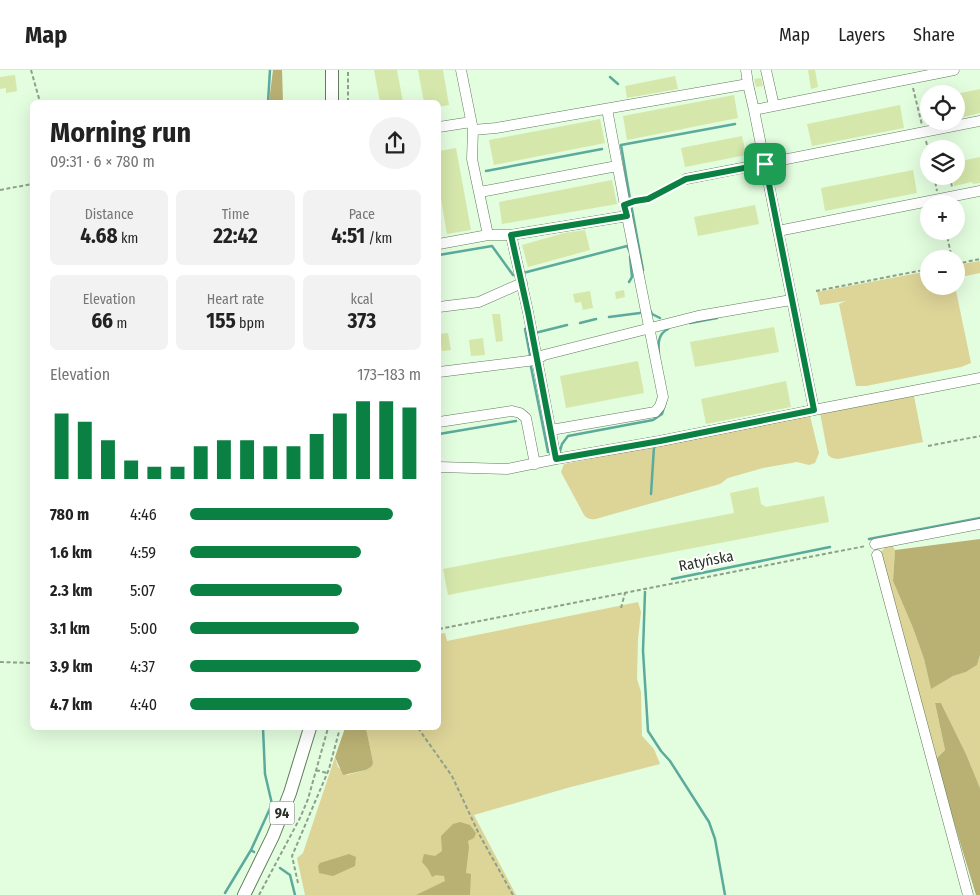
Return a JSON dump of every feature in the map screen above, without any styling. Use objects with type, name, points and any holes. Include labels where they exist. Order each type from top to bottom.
[{"type":"main road","points":[[332,70],[332,100]]},
{"type":"main road","name":"94","points":[[244,895],[273,836],[290,793],[309,730]]},
{"type":"lane","points":[[462,70],[472,126],[472,159],[488,235]]},
{"type":"lane","points":[[746,70],[814,410]]},
{"type":"lane","points":[[766,70],[774,106]]},
{"type":"lane","points":[[754,110],[954,70]]},
{"type":"lane","points":[[441,127],[472,126],[496,128],[748,84]]},
{"type":"lane","points":[[552,430],[655,412],[660,406],[663,397],[607,109]]},
{"type":"lane","points":[[686,179],[980,121]]},
{"type":"lane","points":[[480,192],[617,166]]},
{"type":"lane","points":[[778,231],[980,192]]},
{"type":"lane","points":[[441,244],[488,235],[511,235],[626,211]]},
{"type":"lane","points":[[511,235],[552,430],[556,459]]},
{"type":"lane","points":[[441,307],[479,302],[522,283]]},
{"type":"lane","points":[[441,372],[536,360],[544,355],[698,316],[791,300]]},
{"type":"lane","points":[[441,467],[507,469],[980,378]]},
{"type":"lane","points":[[441,422],[512,411],[520,413],[526,418],[534,464]]},
{"type":"lane","points":[[968,895],[876,550],[980,524]]},
{"type":"path","points":[[31,70],[39,100]]},
{"type":"path","points":[[348,70],[348,100]]},
{"type":"path","points":[[911,78],[926,140]]},
{"type":"path","points":[[626,211],[635,201],[648,199],[686,179]]},
{"type":"path","points":[[0,190],[30,184]]},
{"type":"path","points":[[965,262],[980,259]]},
{"type":"path","points":[[816,291],[920,271]]},
{"type":"path","points":[[928,446],[980,436]]},
{"type":"path","name":"Ratyńska","points":[[441,629],[625,593],[876,550]]},
{"type":"path","points":[[621,608],[625,593]]},
{"type":"path","points":[[0,662],[30,663]]},
{"type":"path","points":[[260,895],[300,818],[327,730]]},
{"type":"path","points":[[298,883],[292,856],[327,773],[339,730]]},
{"type":"path","points":[[419,730],[452,776],[479,834],[514,895]]},
{"type":"path","points":[[316,770],[327,773]]},
{"type":"shaded area","points":[[273,70],[282,70],[283,100],[269,100]]},
{"type":"shaded area","points":[[980,261],[980,273],[965,276],[965,264]]},
{"type":"shaded area","points":[[920,273],[920,295],[957,295],[971,363],[961,367],[866,386],[856,386],[839,304],[846,301],[820,305],[817,292]]},
{"type":"shaded area","points":[[914,396],[923,442],[838,459],[828,455],[820,413]]},
{"type":"shaded area","points":[[810,416],[819,453],[815,463],[809,465],[797,462],[763,468],[728,478],[720,484],[597,519],[589,519],[584,515],[561,472],[564,464]]},
{"type":"shaded area","points":[[980,539],[980,655],[977,665],[931,689],[924,659],[893,581],[895,550]]},
{"type":"shaded area","points":[[892,544],[895,550],[893,581],[913,628],[924,659],[931,688],[977,665],[980,655],[980,788],[941,703],[935,703],[945,750],[935,760],[882,563],[881,552],[886,546]]},
{"type":"shaded area","points":[[638,602],[641,612],[637,679],[641,692],[642,736],[654,749],[660,764],[474,815],[516,895],[305,895],[297,858],[303,853],[335,757],[338,767],[347,775],[366,770],[373,762],[366,730],[441,730],[441,634],[445,633],[447,641]]},
{"type":"shaded area","points":[[935,703],[941,703],[980,788],[980,895],[976,895],[935,760],[945,750]]},
{"type":"shaded area","points":[[344,730],[366,730],[373,762],[372,766],[366,770],[343,775],[335,757]]},
{"type":"shaded area","points":[[460,822],[470,825],[476,833],[474,838],[468,841],[466,873],[471,874],[470,895],[416,895],[445,881],[444,876],[436,875],[432,877],[422,862],[424,854],[435,856],[442,851],[441,836],[453,824]]},
{"type":"shaded area","points":[[349,854],[356,857],[355,866],[333,876],[319,873],[318,866],[320,863]]},
{"type":"building","points":[[374,70],[397,70],[403,100],[380,100]]},
{"type":"building","points":[[418,70],[443,70],[449,105],[441,107],[441,100],[424,100]]},
{"type":"building","points":[[808,70],[815,70],[818,87],[811,89]]},
{"type":"building","points":[[15,75],[17,91],[6,93],[6,88],[0,89],[0,77]]},
{"type":"building","points":[[675,76],[678,89],[627,98],[625,86]]},
{"type":"building","points":[[761,78],[763,86],[756,87],[754,79]]},
{"type":"building","points":[[980,89],[980,113],[965,117],[965,92]]},
{"type":"building","points":[[734,95],[738,118],[627,140],[623,116]]},
{"type":"building","points":[[900,105],[904,128],[812,146],[807,124]]},
{"type":"building","points":[[600,119],[605,143],[494,165],[489,140]]},
{"type":"building","points":[[742,136],[746,155],[685,167],[681,148]]},
{"type":"building","points":[[456,148],[471,230],[447,234],[441,200],[441,151]]},
{"type":"building","points":[[980,157],[980,183],[965,184],[965,160]]},
{"type":"building","points":[[913,170],[917,193],[825,211],[821,188]]},
{"type":"building","points":[[612,180],[617,204],[502,224],[499,202]]},
{"type":"building","points":[[755,205],[759,224],[698,236],[694,217]]},
{"type":"building","points":[[585,230],[590,250],[528,267],[522,245],[564,233]]},
{"type":"building","points":[[624,290],[625,297],[616,299],[615,292]]},
{"type":"building","points":[[590,291],[593,308],[583,310],[581,302],[575,303],[573,294]]},
{"type":"building","points":[[492,314],[500,314],[503,341],[496,342]]},
{"type":"building","points":[[774,327],[779,352],[695,367],[690,342]]},
{"type":"building","points":[[448,333],[451,350],[442,351],[441,334]]},
{"type":"building","points":[[483,338],[485,355],[471,356],[469,340]]},
{"type":"building","points":[[638,361],[644,393],[566,408],[560,376]]},
{"type":"building","points":[[786,381],[791,407],[706,424],[701,399]]},
{"type":"building","points":[[758,487],[761,504],[766,507],[824,496],[829,522],[448,595],[443,569],[734,513],[730,493]]},
{"type":"waterway","points":[[268,100],[270,70]]},
{"type":"waterway","points":[[610,77],[618,84]]},
{"type":"waterway","points":[[630,199],[621,145],[735,124]]},
{"type":"waterway","points":[[486,171],[602,149]]},
{"type":"waterway","points":[[631,204],[643,270]]},
{"type":"waterway","points":[[441,255],[492,246],[513,275]]},
{"type":"waterway","points":[[523,273],[627,246],[630,252]]},
{"type":"waterway","points":[[629,282],[632,277],[630,257]]},
{"type":"waterway","points":[[650,310],[652,314],[660,318]]},
{"type":"waterway","points":[[609,317],[640,313]]},
{"type":"waterway","points":[[690,323],[717,318]]},
{"type":"waterway","points":[[580,323],[596,319]]},
{"type":"waterway","points":[[535,333],[567,325]]},
{"type":"waterway","points":[[525,329],[530,355]]},
{"type":"waterway","points":[[659,354],[659,339],[662,333],[668,329]]},
{"type":"waterway","points":[[531,367],[548,452]]},
{"type":"waterway","points":[[560,451],[562,444],[568,436],[653,420],[662,414],[666,401]]},
{"type":"waterway","points":[[441,434],[516,421]]},
{"type":"waterway","points":[[651,494],[654,447]]},
{"type":"waterway","points":[[869,539],[980,518]]},
{"type":"waterway","points":[[672,579],[830,547]]},
{"type":"waterway","points":[[645,592],[643,651],[648,731],[670,761],[709,822],[715,839],[725,895]]},
{"type":"waterway","points":[[254,852],[251,850],[272,804],[265,774],[263,730]]},
{"type":"waterway","points":[[225,893],[251,850]]},
{"type":"waterway","points":[[280,868],[290,875],[295,895]]},
{"type":"route","points":[[765,164],[814,410],[660,441],[556,459],[552,430],[511,235],[627,216],[624,205],[635,201],[643,201],[660,194],[686,179],[765,164]]}]
